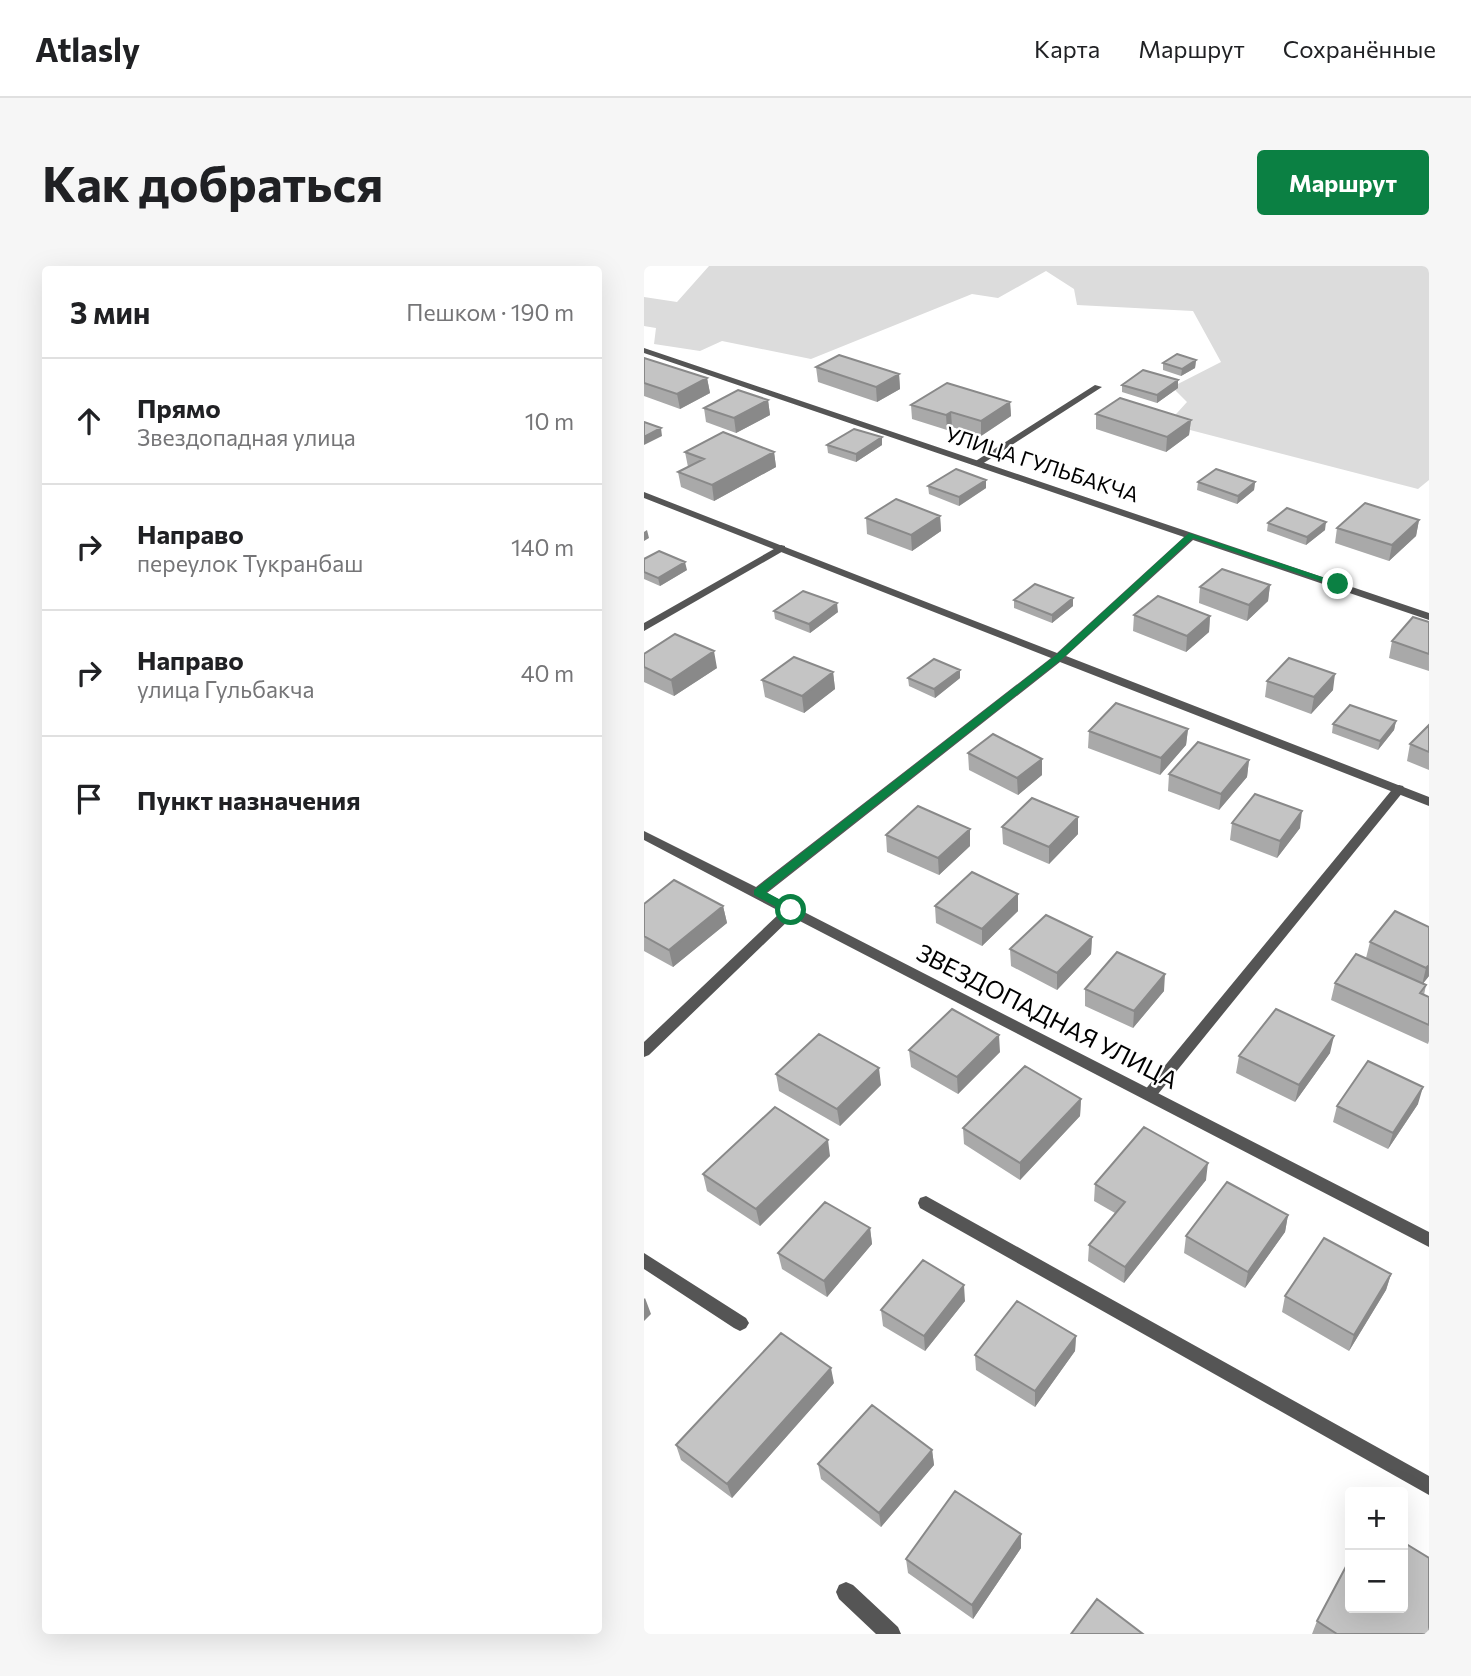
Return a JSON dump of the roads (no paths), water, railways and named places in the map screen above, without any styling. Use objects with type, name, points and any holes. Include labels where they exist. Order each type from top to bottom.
[{"type":"street","name":"УЛИЦА ГУЛЬБАКЧА","points":[[644,350],[1429,617]]},
{"type":"street","points":[[976,464],[1098,387]]},
{"type":"street","points":[[644,495],[1429,802]]},
{"type":"street","points":[[758,893],[1059,657],[1192,535]]},
{"type":"street","points":[[644,628],[781,548]]},
{"type":"street","points":[[1149,1095],[1399,789]]},
{"type":"street","name":"ЗВЕЗДОПАДНАЯ УЛИЦА","points":[[644,835],[1429,1240]]},
{"type":"street","points":[[644,1051],[791,910]]},
{"type":"street","points":[[926,1203],[1429,1486]]},
{"type":"street","points":[[644,1260],[740,1323]]},
{"type":"street","points":[[846,1592],[891,1634]]}]
